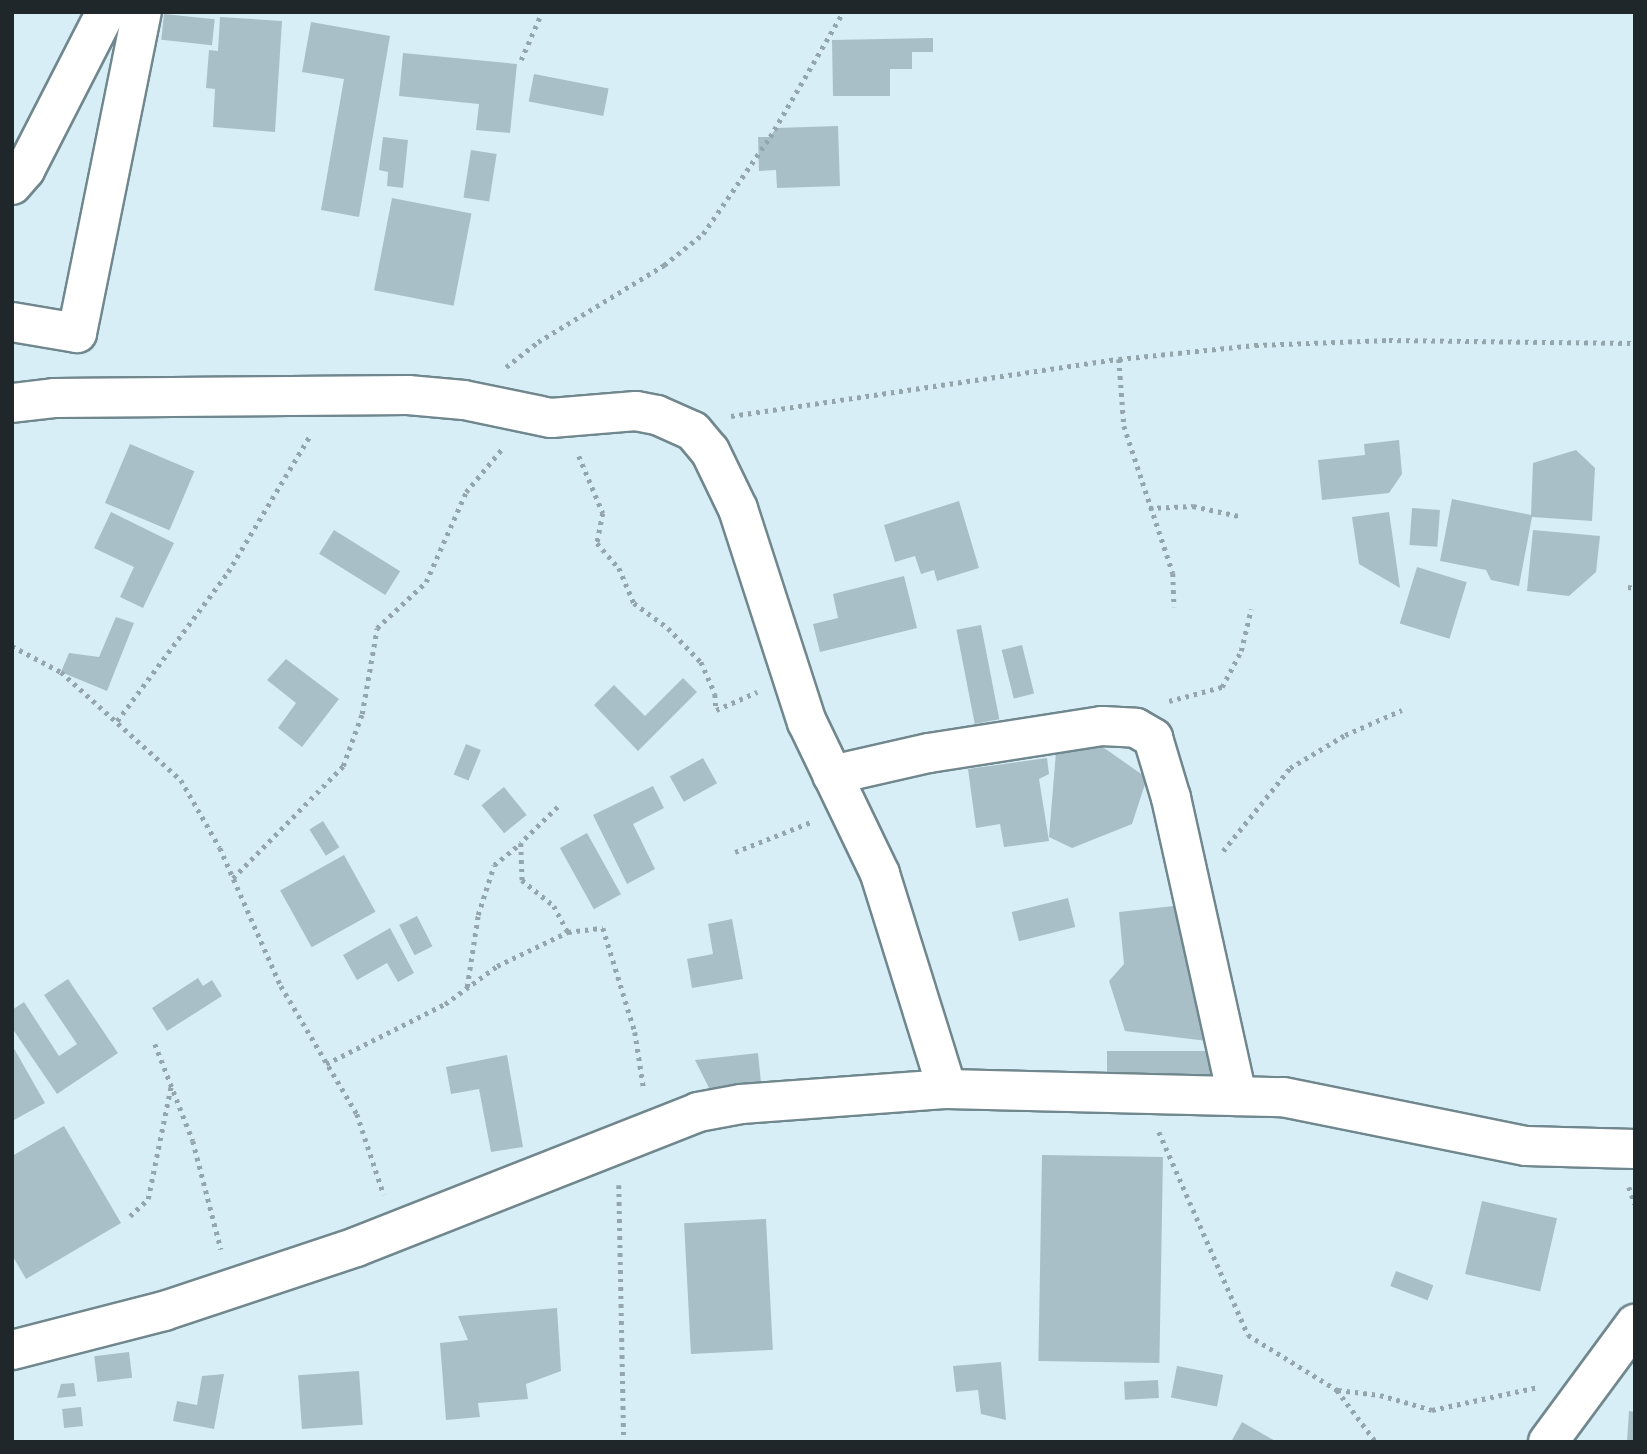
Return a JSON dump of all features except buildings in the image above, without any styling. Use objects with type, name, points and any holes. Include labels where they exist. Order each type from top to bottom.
[{"type":"street","points":[[12,185],[25,170],[106,12]]},
{"type":"street","points":[[12,322],[77,333],[142,12]]},
{"type":"street","points":[[12,403],[54,398],[198,400],[335,395],[464,400],[551,418],[636,411],[682,423],[710,451],[738,509],[807,722],[880,874],[947,1089]]},
{"type":"street","points":[[840,791],[996,741],[1102,726],[1136,728],[1153,738],[1193,895],[1237,1096]]},
{"type":"street","points":[[12,1350],[208,1296],[391,1234],[698,1112],[741,1104],[947,1089],[1237,1096],[1322,1102],[1421,1127],[1526,1146],[1635,1149]]},
{"type":"street","points":[[1548,1442],[1635,1324]]},
{"type":"path","points":[[521,60],[542,12]]},
{"type":"path","points":[[464,400],[538,342],[664,265],[703,234],[770,137],[843,12]]},
{"type":"path","points":[[682,423],[1119,359],[1255,345],[1375,340],[1635,343]]},
{"type":"path","points":[[1119,359],[1124,426],[1149,508],[1173,573],[1174,607]]},
{"type":"path","points":[[117,721],[228,572],[335,395]]},
{"type":"path","points":[[233,878],[343,766],[362,714],[377,628],[426,582],[466,492],[512,437],[551,418],[579,454],[603,513],[597,543],[619,568],[634,603],[668,628],[701,662],[715,694],[716,710]]},
{"type":"path","points":[[1149,508],[1194,506],[1239,516]]},
{"type":"path","points":[[1628,587],[1635,588]]},
{"type":"path","points":[[1136,728],[1168,701],[1222,687],[1241,651],[1251,609]]},
{"type":"path","points":[[12,646],[61,672],[181,780],[233,878],[281,986],[357,1114],[381,1175],[391,1234]]},
{"type":"path","points":[[1193,895],[1290,768],[1345,735],[1402,710]]},
{"type":"path","points":[[735,852],[840,791]]},
{"type":"path","points":[[467,988],[478,915],[494,865],[521,844],[558,807]]},
{"type":"path","points":[[521,844],[522,880],[554,906],[568,932]]},
{"type":"path","points":[[326,1063],[444,1004],[498,966],[568,932],[603,928],[643,1070],[628,1141],[624,1442]]},
{"type":"path","points":[[155,1044],[193,1141],[220,1240],[218,1271],[208,1296]]},
{"type":"path","points":[[130,1216],[149,1199],[172,1085]]},
{"type":"path","points":[[1125,1094],[1153,1121],[1177,1167],[1209,1256],[1248,1335],[1337,1390],[1376,1442]]},
{"type":"path","points":[[1337,1390],[1380,1395],[1432,1410],[1526,1391],[1602,1368]]}]
